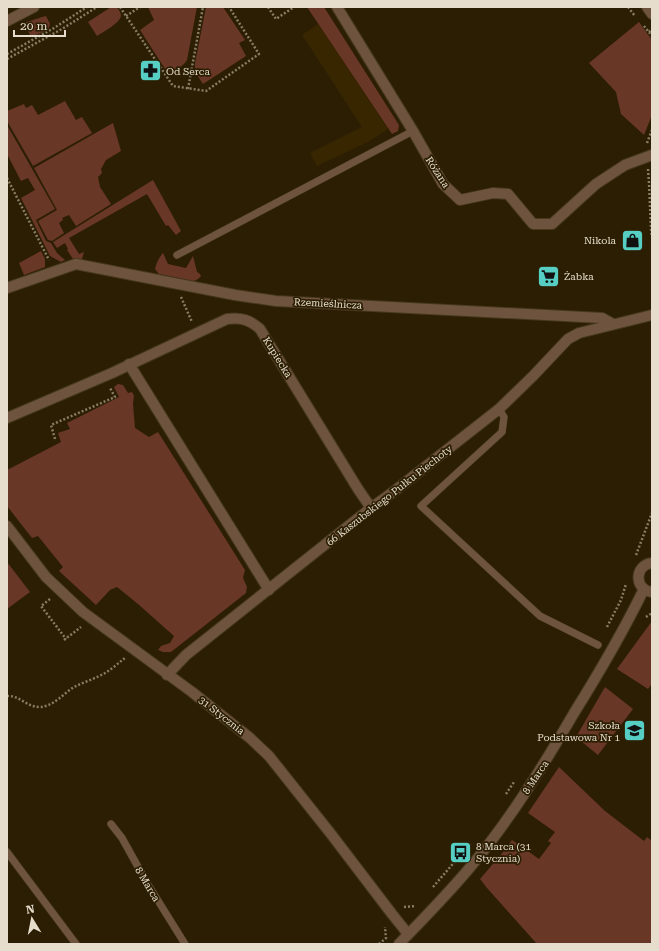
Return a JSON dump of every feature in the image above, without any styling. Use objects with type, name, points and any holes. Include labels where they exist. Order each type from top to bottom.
[{"type":"street","points":[[7,21],[34,7]]},
{"type":"street","name":"Różana","points":[[336,7],[413,131],[443,184],[460,200],[493,192],[508,194],[533,224],[552,224],[596,184],[625,165],[649,156]]},
{"type":"street","points":[[646,7],[652,14]]},
{"type":"street","name":"Rzemieślnicza","points":[[7,288],[76,264],[235,295],[276,301],[602,318],[613,324]]},
{"type":"street","points":[[613,324],[652,314]]},
{"type":"street","name":"Kupiecka","points":[[7,418],[112,373],[228,319],[240,318],[251,322],[260,329],[371,508]]},
{"type":"street","name":"66 Kaszubskiego Pułku Piechoty","points":[[167,675],[186,655],[371,508],[499,409],[568,340],[579,333],[613,324]]},
{"type":"street","points":[[129,364],[269,590]]},
{"type":"street","name":"31 Stycznia","points":[[7,526],[46,577],[83,612],[250,738],[269,756],[408,934]]},
{"type":"street","points":[[648,590],[641,586],[639,582],[639,573],[644,566],[652,563]]},
{"type":"street","name":"8 Marca","points":[[398,944],[436,906],[468,870],[503,825],[547,759],[634,609],[648,590]]},
{"type":"lane","points":[[177,255],[413,131]]},
{"type":"lane","points":[[499,409],[504,417],[502,432],[421,506],[540,616],[598,645]]},
{"type":"lane","name":"8 Marca","points":[[111,824],[122,838],[147,883],[185,944]]},
{"type":"lane","points":[[7,852],[76,944]]},
{"type":"path","points":[[7,54],[54,28],[87,7]]},
{"type":"path","points":[[7,59],[62,29],[97,7]]},
{"type":"path","points":[[120,7],[173,86],[206,91],[259,54],[230,7]]},
{"type":"path","points":[[126,16],[140,7]]},
{"type":"path","points":[[188,88],[203,7]]},
{"type":"path","points":[[268,7],[276,19],[294,7]]},
{"type":"path","points":[[649,32],[652,29]]},
{"type":"path","points":[[652,130],[645,148],[649,156],[652,236]]},
{"type":"path","points":[[7,178],[55,271]]},
{"type":"path","points":[[176,284],[193,326]]},
{"type":"path","points":[[55,439],[51,425],[115,397],[110,387],[111,384]]},
{"type":"path","points":[[634,559],[652,513]]},
{"type":"path","points":[[598,645],[621,600],[627,580]]},
{"type":"path","points":[[52,598],[41,606],[65,640],[85,625]]},
{"type":"path","points":[[7,696],[20,699],[28,704],[38,707],[50,705],[74,687],[101,676],[127,657],[122,653]]},
{"type":"path","points":[[504,797],[517,778]]},
{"type":"path","points":[[431,889],[472,841]]},
{"type":"path","points":[[379,944],[386,938],[385,920],[400,907],[416,906],[421,900]]},
{"type":"shaded area","points":[[111,7],[117,7],[121,14],[120,19],[118,22],[97,36],[88,22]]},
{"type":"shaded area","points":[[148,7],[197,7],[187,60],[178,68],[167,72],[140,30],[154,20]]},
{"type":"shaded area","points":[[206,7],[223,7],[245,40],[239,43],[246,56],[203,84],[195,72],[195,63]]},
{"type":"shaded area","points":[[307,7],[324,7],[399,125],[398,131],[392,134]]},
{"type":"shaded area","points":[[46,16],[50,24],[48,30],[31,37],[24,23]]},
{"type":"shaded area","points":[[639,22],[652,40],[652,115],[644,135],[621,114],[616,92],[589,63]]},
{"type":"shaded area","points":[[318,24],[388,129],[368,142],[317,166],[310,153],[362,127],[302,35]]},
{"type":"shaded area","points":[[65,101],[76,120],[82,117],[92,133],[33,166],[7,121],[7,111],[24,104],[26,108],[32,105],[38,115]]},
{"type":"shaded area","points":[[113,123],[121,151],[106,160],[101,169],[102,173],[98,177],[100,187],[111,204],[76,226],[69,215],[62,218],[63,220],[59,223],[64,233],[52,241],[48,240],[38,221],[57,210],[34,168]]},
{"type":"shaded area","points":[[7,125],[55,209],[36,220],[46,241],[51,243],[57,253],[65,260],[61,262],[50,256],[21,198],[35,190],[28,178],[21,181],[7,154]]},
{"type":"shaded area","points":[[153,180],[181,231],[176,235],[168,225],[166,226],[147,194],[69,238],[79,254],[84,252],[82,259],[73,259],[67,250],[68,249],[65,243],[57,248],[53,242]]},
{"type":"shaded area","points":[[41,251],[45,259],[45,267],[24,275],[19,263]]},
{"type":"shaded area","points":[[163,253],[168,264],[186,268],[193,256],[197,272],[201,276],[194,281],[159,274],[155,269],[160,256]]},
{"type":"shaded area","points":[[118,384],[123,385],[128,393],[132,392],[134,396],[133,404],[135,428],[149,437],[158,432],[245,570],[243,578],[247,587],[246,593],[171,652],[163,652],[158,650],[161,646],[170,643],[174,636],[117,587],[110,590],[96,605],[59,571],[63,567],[38,536],[32,538],[7,506],[7,470],[61,442],[58,433],[70,429],[67,423],[119,397],[114,387]]},
{"type":"shaded area","points":[[7,562],[30,592],[7,609]]},
{"type":"shaded area","points":[[652,621],[652,684],[648,689],[617,669]]},
{"type":"shaded area","points":[[605,687],[633,709],[598,755],[576,737]]},
{"type":"shaded area","points":[[559,767],[605,811],[644,841],[647,837],[652,841],[652,941],[649,944],[537,944],[480,879],[512,840],[539,859],[551,843],[548,841],[555,832],[528,813]]},
{"type":"place","name":"Od Serca","points":[[150,71]]},
{"type":"place","name":"Nikola","points":[[632,240]]},
{"type":"place","name":"Żabka","points":[[548,276]]},
{"type":"place","name":"Szkoła Podstawowa Nr 1","points":[[635,731]]},
{"type":"place","name":"8 Marca (31 Stycznia)","points":[[460,852]]}]
